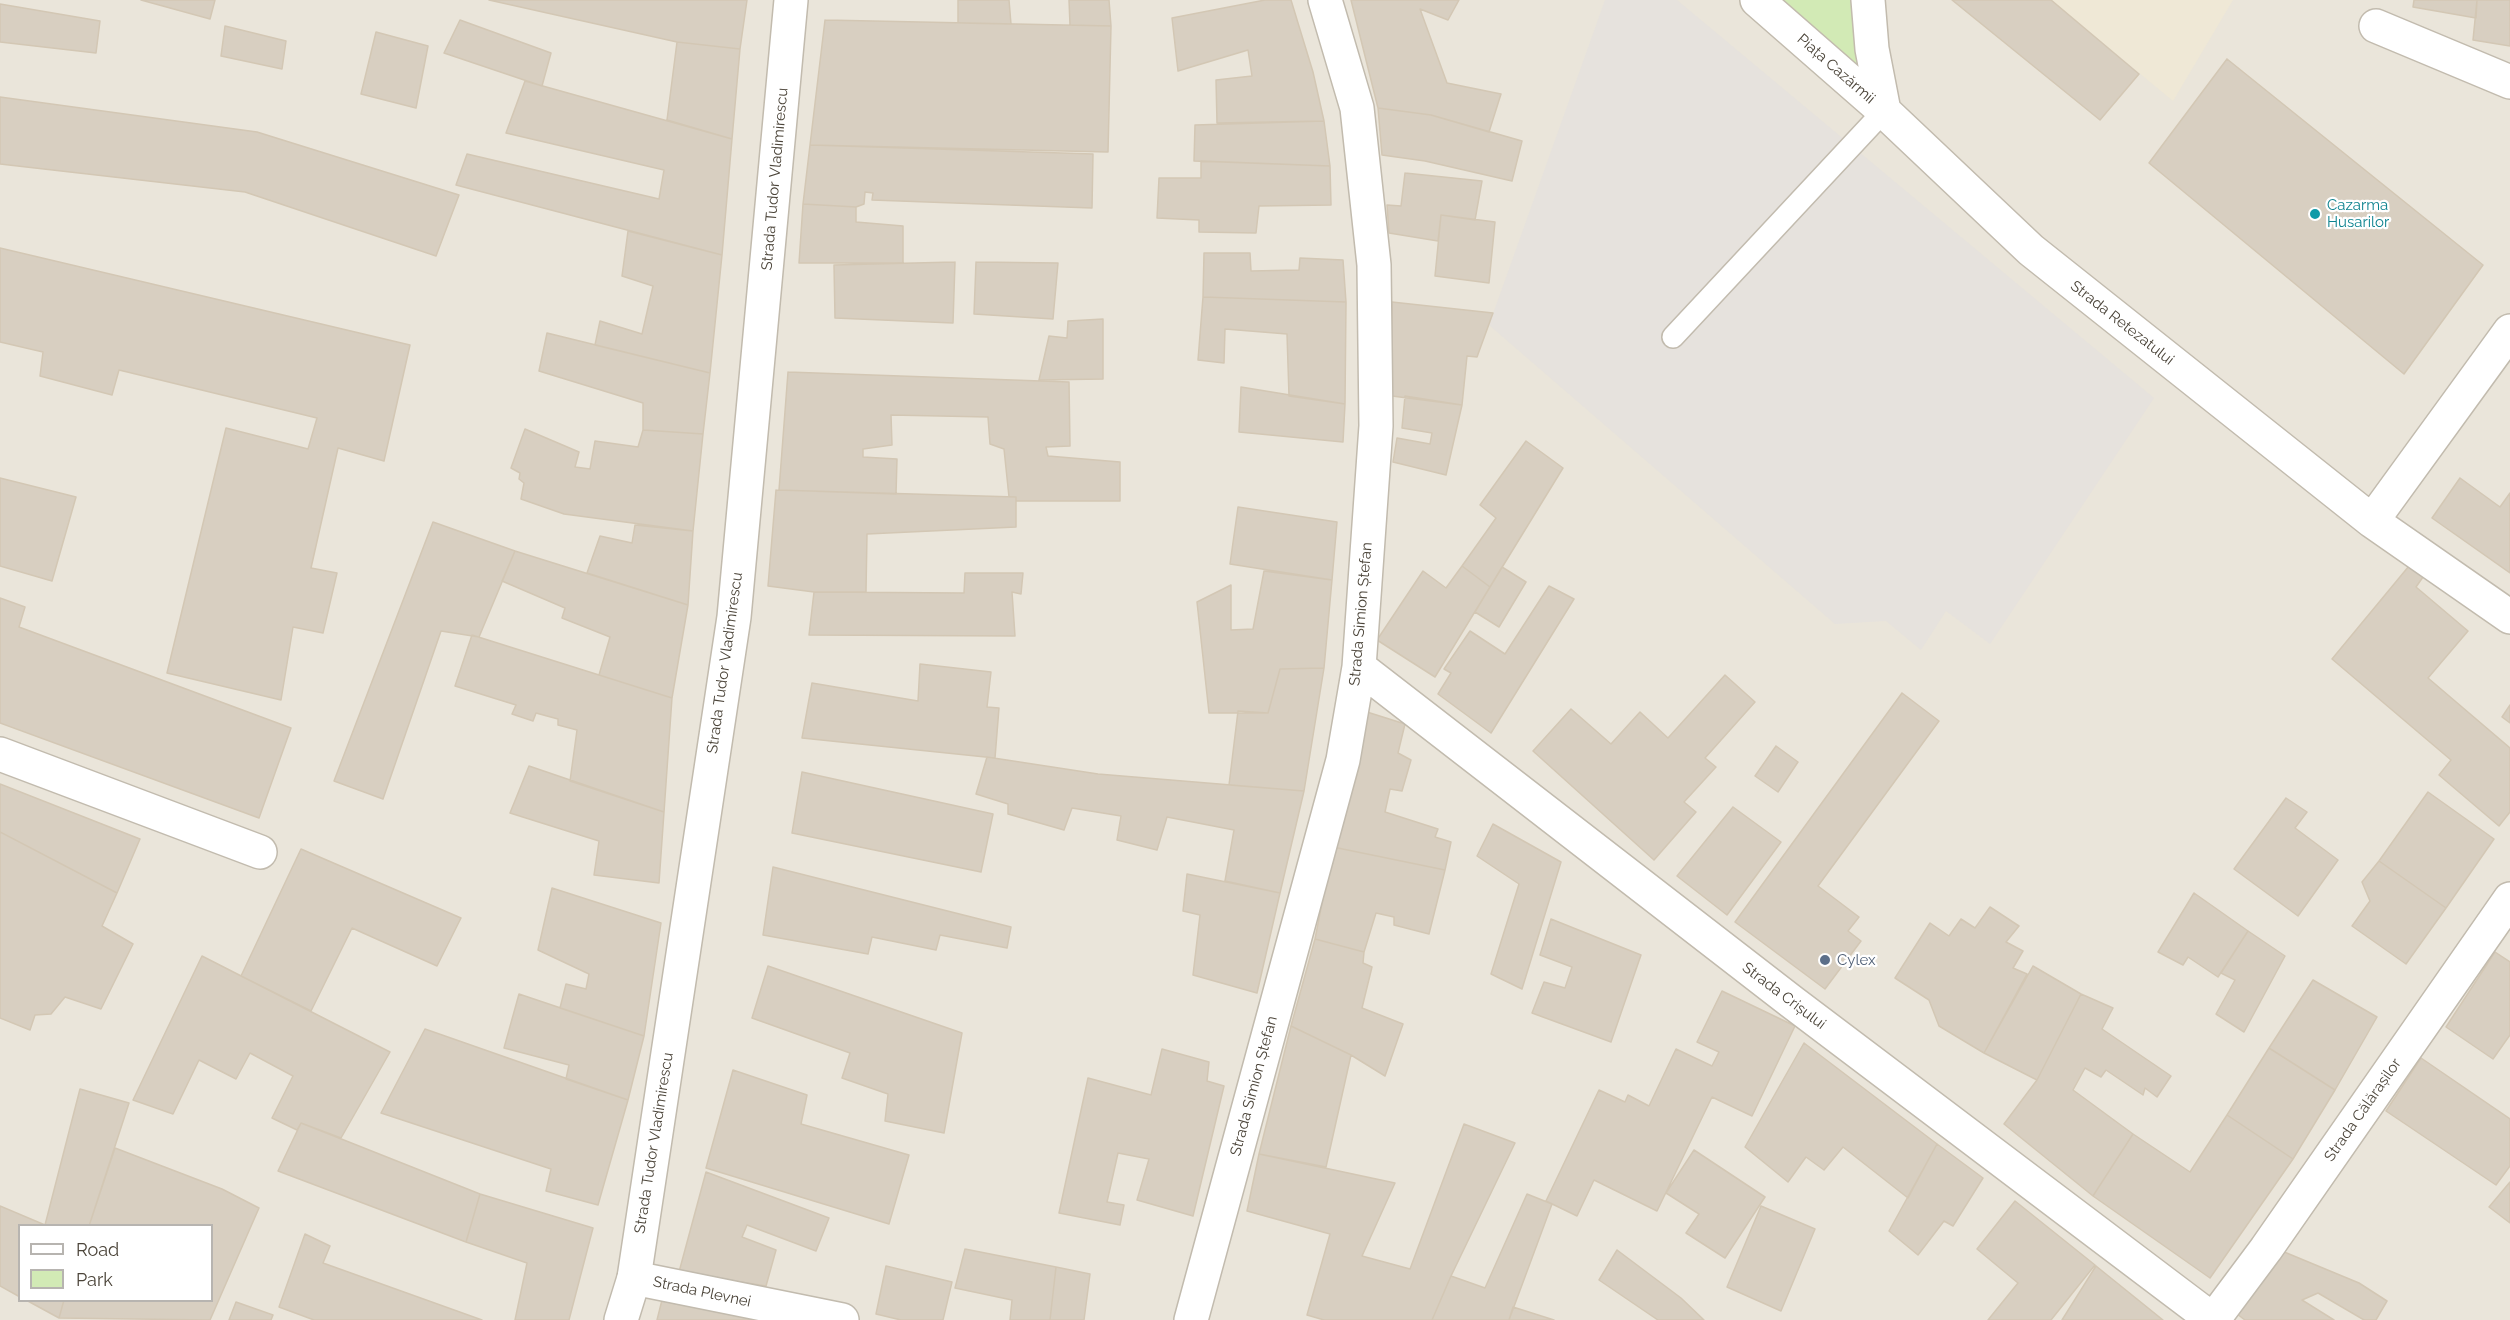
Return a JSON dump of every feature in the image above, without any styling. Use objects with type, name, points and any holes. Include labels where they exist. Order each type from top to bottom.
[{"type":"street","name":"Strada Tudor Vladimirescu","points":[[621,1320],[634,1278],[734,617],[791,0]]},
{"type":"street","name":"Strada Simion Ștefan","points":[[1191,1320],[1342,760],[1359,667],[1376,426],[1374,265],[1357,108],[1325,0]]},
{"type":"street","name":"Piața Cazărmii","points":[[1757,0],[1884,111]]},
{"type":"street","name":"Piața Cazărmii","points":[[1868,0],[1872,49],[1884,111]]},
{"type":"street","points":[[2376,26],[2510,82]]},
{"type":"street","name":"Strada Retezatului","points":[[1884,111],[2031,250],[2372,521],[2510,618]]},
{"type":"street","points":[[2372,521],[2510,331]]},
{"type":"street","name":"Strada Crișului","points":[[1359,667],[1792,1002],[2213,1320]]},
{"type":"street","points":[[0,754],[260,852]]},
{"type":"street","name":"Strada Călărașilor","points":[[2213,1320],[2266,1249],[2510,899]]},
{"type":"street","name":"Strada Plevnei","points":[[634,1278],[842,1320]]},
{"type":"lane","points":[[1673,337],[1884,111]]},
{"type":"shaded area","points":[[0,0],[2510,0],[2510,1320],[0,1320]]},
{"type":"shaded area","points":[[1605,0],[1677,0],[2154,398],[1990,644],[1946,611],[1921,650],[1886,621],[1835,624],[1489,325]]},
{"type":"shaded area","points":[[2051,0],[2233,0],[2173,101]]},
{"type":"green space","points":[[1757,0],[1868,0],[1884,111]]},
{"type":"building","points":[[141,0],[215,0],[210,19]]},
{"type":"building","points":[[489,0],[747,0],[740,49],[677,42]]},
{"type":"building","points":[[958,0],[1009,0],[1011,24],[958,23]]},
{"type":"building","points":[[1069,0],[1109,0],[1111,26],[1070,25]]},
{"type":"building","points":[[1265,0],[1291,0],[1313,72],[1324,121],[1217,123],[1216,80],[1252,76],[1248,50],[1178,71],[1172,18]]},
{"type":"building","points":[[1351,0],[1459,0],[1448,20],[1420,9],[1447,83],[1501,94],[1489,132],[1431,115],[1378,108]]},
{"type":"building","points":[[1952,0],[2051,0],[2139,74],[2100,120]]},
{"type":"building","points":[[2414,0],[2477,0],[2476,18],[2413,7]]},
{"type":"building","points":[[2477,0],[2510,0],[2510,46],[2473,40]]},
{"type":"building","points":[[0,4],[100,21],[96,53],[0,42]]},
{"type":"building","points":[[460,20],[551,53],[542,86],[444,53]]},
{"type":"building","points":[[825,20],[1111,26],[1108,152],[810,145]]},
{"type":"building","points":[[225,26],[286,41],[282,69],[221,56]]},
{"type":"building","points":[[376,32],[428,46],[416,108],[361,94]]},
{"type":"building","points":[[677,42],[740,49],[732,139],[667,120]]},
{"type":"building","name":"Cazarma Husarilor","points":[[2227,59],[2483,265],[2404,374],[2149,163]]},
{"type":"building","points":[[525,81],[732,139],[722,255],[456,185],[467,154],[659,199],[664,170],[506,133]]},
{"type":"building","points":[[0,97],[257,132],[459,195],[436,256],[245,192],[0,164]]},
{"type":"building","points":[[1378,108],[1431,115],[1522,141],[1512,181],[1425,161],[1382,155]]},
{"type":"building","points":[[1324,121],[1330,166],[1194,161],[1195,125]]},
{"type":"building","points":[[810,145],[1093,154],[1092,208],[872,200],[873,193],[865,192],[864,204],[856,207],[803,204]]},
{"type":"building","points":[[1201,161],[1330,166],[1331,205],[1259,206],[1256,233],[1199,232],[1199,220],[1157,218],[1159,178],[1201,178]]},
{"type":"building","points":[[1405,173],[1482,181],[1475,220],[1441,215],[1438,241],[1389,233],[1387,205],[1401,206]]},
{"type":"building","points":[[803,204],[856,207],[856,222],[903,226],[903,263],[799,263]]},
{"type":"building","points":[[1441,215],[1495,222],[1489,283],[1435,276]]},
{"type":"building","points":[[628,231],[722,255],[710,373],[595,345],[600,321],[642,334],[653,286],[622,276]]},
{"type":"building","points":[[0,248],[410,345],[384,461],[338,448],[311,568],[337,573],[323,633],[293,627],[281,700],[167,673],[226,428],[308,449],[317,418],[119,370],[112,395],[40,376],[43,352],[0,342]]},
{"type":"building","points":[[1204,253],[1250,253],[1251,271],[1299,270],[1300,258],[1343,260],[1346,302],[1203,297]]},
{"type":"building","points":[[955,262],[953,323],[835,318],[834,265]]},
{"type":"building","points":[[976,262],[1058,263],[1053,319],[974,314]]},
{"type":"building","points":[[1203,297],[1346,302],[1345,404],[1289,396],[1287,334],[1225,329],[1224,363],[1198,360]]},
{"type":"building","points":[[1392,302],[1493,313],[1477,357],[1467,356],[1462,405],[1392,396]]},
{"type":"building","points":[[1103,319],[1103,379],[1039,380],[1049,336],[1067,338],[1068,321]]},
{"type":"building","points":[[547,333],[710,373],[703,434],[643,430],[643,403],[539,371]]},
{"type":"building","points":[[788,372],[1069,382],[1070,446],[1046,447],[1048,456],[1120,462],[1120,501],[1016,501],[1016,497],[1009,497],[1004,449],[990,444],[988,417],[891,415],[892,445],[863,449],[863,457],[897,459],[896,494],[779,490]]},
{"type":"building","points":[[1241,387],[1345,404],[1343,442],[1239,432]]},
{"type":"building","points":[[1405,396],[1462,405],[1446,475],[1393,462],[1397,438],[1430,444],[1432,433],[1402,428]]},
{"type":"building","points":[[525,429],[579,452],[575,467],[590,469],[595,441],[638,447],[643,430],[703,434],[693,531],[564,514],[521,499],[524,483],[519,479],[520,473],[511,468]]},
{"type":"building","points":[[1526,441],[1563,468],[1490,587],[1462,566],[1496,518],[1480,505]]},
{"type":"building","points":[[0,478],[76,497],[52,581],[0,566]]},
{"type":"building","points":[[2460,478],[2500,507],[2510,493],[2510,573],[2432,518]]},
{"type":"building","points":[[776,490],[1016,497],[1016,527],[867,534],[866,592],[814,592],[768,586]]},
{"type":"building","points":[[1238,507],[1337,522],[1332,580],[1230,564]]},
{"type":"building","points":[[433,522],[515,551],[479,637],[441,631],[383,799],[334,781]]},
{"type":"building","points":[[635,525],[693,531],[688,605],[587,573],[600,536],[632,543]]},
{"type":"building","points":[[515,551],[688,605],[672,698],[599,675],[610,637],[562,618],[565,608],[502,581]]},
{"type":"building","points":[[1462,566],[1490,587],[1435,677],[1377,640],[1423,571],[1446,588]]},
{"type":"building","points":[[2409,566],[2423,577],[2416,587],[2468,631],[2428,678],[2510,748],[2510,812],[2499,826],[2439,775],[2451,760],[2332,659]]},
{"type":"building","points":[[1502,567],[1526,582],[1499,627],[1475,612]]},
{"type":"building","points":[[1264,571],[1332,580],[1324,668],[1280,669],[1268,713],[1209,713],[1197,602],[1231,585],[1231,630],[1253,629]]},
{"type":"building","points":[[965,573],[1023,573],[1021,594],[1012,592],[1015,636],[809,635],[814,592],[964,593]]},
{"type":"building","points":[[1549,586],[1574,599],[1491,733],[1438,694],[1451,673],[1444,669],[1470,631],[1505,654]]},
{"type":"building","points":[[0,598],[25,607],[19,627],[291,728],[259,818],[0,723]]},
{"type":"building","points":[[472,635],[672,698],[664,812],[570,781],[577,730],[558,725],[558,719],[536,713],[533,721],[512,714],[516,705],[455,686]]},
{"type":"building","points":[[920,664],[991,672],[987,707],[999,708],[995,758],[802,738],[812,683],[918,701]]},
{"type":"building","points":[[1324,668],[1304,791],[1229,785],[1238,711],[1268,713],[1280,669]]},
{"type":"building","points":[[1725,675],[1755,702],[1705,758],[1716,767],[1684,802],[1696,812],[1654,860],[1533,751],[1571,709],[1611,744],[1640,712],[1668,738]]},
{"type":"building","points":[[1902,693],[1939,721],[1818,886],[1859,917],[1848,931],[1861,941],[1825,989],[1735,922]]},
{"type":"building","points":[[2510,705],[2510,723],[2502,717]]},
{"type":"building","points":[[1367,712],[1405,724],[1398,753],[1411,760],[1402,791],[1390,789],[1385,812],[1438,829],[1435,837],[1451,842],[1445,870],[1333,847]]},
{"type":"building","points":[[1776,746],[1798,762],[1778,792],[1755,776]]},
{"type":"building","points":[[987,757],[1098,774],[1304,791],[1280,893],[1225,881],[1234,830],[1167,817],[1157,850],[1117,840],[1121,816],[1072,808],[1064,830],[1008,814],[1008,804],[976,794]]},
{"type":"building","points":[[529,766],[664,812],[659,883],[594,875],[599,841],[510,813]]},
{"type":"building","points":[[802,772],[993,814],[981,872],[792,833]]},
{"type":"building","points":[[0,784],[140,839],[117,893],[0,832]]},
{"type":"building","points":[[2428,792],[2494,839],[2446,908],[2379,861]]},
{"type":"building","points":[[2286,798],[2307,812],[2295,828],[2338,860],[2298,916],[2234,869]]},
{"type":"building","points":[[1733,807],[1781,842],[1727,915],[1677,876]]},
{"type":"building","points":[[1493,824],[1561,862],[1522,989],[1491,974],[1519,884],[1477,856]]},
{"type":"building","points":[[0,832],[117,893],[102,926],[133,944],[101,1009],[65,997],[51,1014],[35,1015],[30,1030],[0,1018]]},
{"type":"building","points":[[1333,847],[1445,870],[1429,934],[1394,925],[1394,917],[1376,913],[1364,952],[1315,939]]},
{"type":"building","points":[[301,849],[461,918],[437,966],[352,928],[311,1011],[241,976]]},
{"type":"building","points":[[2379,861],[2446,908],[2406,964],[2352,926],[2370,901],[2362,882]]},
{"type":"building","points":[[773,867],[1011,927],[1007,948],[940,935],[936,950],[872,937],[868,954],[763,935]]},
{"type":"building","points":[[1187,874],[1280,893],[1257,993],[1193,975],[1200,915],[1183,911]]},
{"type":"building","points":[[552,888],[661,923],[644,1036],[560,1008],[566,984],[586,989],[589,974],[538,950]]},
{"type":"building","points":[[2194,893],[2248,931],[2218,977],[2188,957],[2183,965],[2158,952]]},
{"type":"building","points":[[1990,907],[2019,926],[2006,942],[2023,951],[2013,968],[2027,974],[1984,1053],[1939,1026],[1929,1000],[1895,978],[1930,923],[1949,936],[1961,919],[1975,928]]},
{"type":"building","points":[[1551,919],[1641,955],[1611,1042],[1532,1013],[1544,982],[1565,988],[1572,967],[1540,955]]},
{"type":"building","points":[[2248,931],[2285,956],[2244,1032],[2216,1014],[2235,980],[2221,973]]},
{"type":"building","points":[[1315,939],[1364,952],[1363,963],[1372,967],[1362,1008],[1403,1024],[1385,1076],[1351,1055],[1291,1026]]},
{"type":"building","points":[[2495,952],[2510,962],[2510,1035],[2493,1059],[2446,1027]]},
{"type":"building","points":[[202,956],[390,1052],[341,1138],[301,1123],[297,1130],[272,1118],[293,1076],[250,1053],[236,1079],[199,1060],[173,1114],[133,1100]]},
{"type":"building","points":[[768,966],[962,1033],[944,1133],[885,1121],[888,1094],[842,1078],[850,1053],[752,1018]]},
{"type":"building","points":[[2033,966],[2081,994],[2037,1080],[1984,1053]]},
{"type":"building","points":[[2313,980],[2377,1017],[2335,1090],[2269,1048]]},
{"type":"building","points":[[1722,991],[1795,1026],[1752,1116],[1712,1097],[1657,1211],[1594,1180],[1577,1216],[1546,1201],[1599,1090],[1625,1102],[1628,1095],[1649,1106],[1676,1049],[1712,1066],[1719,1052],[1697,1042]]},
{"type":"building","points":[[519,994],[644,1036],[628,1100],[566,1079],[569,1065],[504,1048]]},
{"type":"building","points":[[2081,994],[2113,1008],[2102,1029],[2171,1076],[2157,1097],[2145,1088],[2143,1095],[2106,1070],[2101,1077],[2085,1068],[2073,1090],[2133,1134],[2093,1196],[2004,1124],[2037,1080]]},
{"type":"building","points":[[1291,1026],[1351,1055],[1326,1167],[1259,1154]]},
{"type":"building","points":[[425,1029],[628,1100],[598,1205],[546,1191],[551,1169],[381,1113]]},
{"type":"building","points":[[1804,1043],[1937,1144],[1908,1198],[1843,1147],[1824,1170],[1806,1157],[1788,1182],[1745,1147]]},
{"type":"building","points":[[2269,1048],[2335,1090],[2293,1159],[2227,1115]]},
{"type":"building","points":[[1162,1049],[1209,1062],[1207,1081],[1224,1086],[1193,1216],[1137,1200],[1149,1159],[1118,1153],[1107,1202],[1124,1205],[1120,1225],[1059,1213],[1088,1078],[1151,1095]]},
{"type":"building","points":[[2421,1058],[2510,1119],[2510,1166],[2496,1185],[2386,1111]]},
{"type":"building","points":[[733,1070],[807,1095],[801,1124],[909,1155],[889,1224],[706,1168]]},
{"type":"building","points":[[80,1089],[129,1103],[90,1224],[45,1224]]},
{"type":"building","points":[[2227,1115],[2293,1159],[2210,1278],[2093,1196],[2133,1134],[2190,1172]]},
{"type":"building","points":[[301,1123],[480,1194],[466,1242],[278,1171]]},
{"type":"building","points":[[1464,1124],[1515,1143],[1432,1320],[1324,1320],[1307,1315],[1330,1234],[1247,1211],[1259,1154],[1395,1183],[1362,1256],[1410,1269]]},
{"type":"building","points":[[1937,1144],[1983,1178],[1953,1226],[1944,1221],[1918,1255],[1889,1231]]},
{"type":"building","points":[[115,1148],[222,1189],[259,1208],[210,1320],[59,1318],[63,1302],[213,1302],[213,1224],[90,1224]]},
{"type":"building","points":[[1694,1150],[1765,1197],[1725,1258],[1686,1233],[1699,1214],[1666,1193]]},
{"type":"building","points":[[706,1172],[829,1218],[816,1251],[747,1225],[742,1237],[776,1250],[766,1286],[679,1272]]},
{"type":"building","points":[[2510,1182],[2510,1223],[2489,1207]]},
{"type":"building","points":[[480,1194],[593,1228],[569,1320],[515,1320],[527,1263],[466,1242]]},
{"type":"building","points":[[1527,1194],[1552,1204],[1509,1320],[1432,1320],[1451,1276],[1485,1288]]},
{"type":"building","points":[[2015,1201],[2095,1265],[2051,1320],[1988,1320],[2018,1283],[1977,1249]]},
{"type":"building","points":[[0,1206],[43,1224],[18,1224],[18,1296],[0,1286]]},
{"type":"building","points":[[1761,1206],[1815,1229],[1781,1311],[1727,1287]]},
{"type":"building","points":[[305,1234],[330,1246],[323,1263],[482,1320],[314,1320],[279,1307]]},
{"type":"building","points":[[965,1249],[1056,1267],[1050,1320],[1010,1320],[1012,1300],[955,1288]]},
{"type":"building","points":[[2277,1249],[2359,1283],[2387,1301],[2376,1320],[2364,1320],[2318,1293],[2302,1300],[2334,1320],[2245,1320],[2237,1314]]},
{"type":"building","points":[[1617,1250],[1681,1298],[1704,1320],[1658,1320],[1599,1280]]},
{"type":"building","points":[[886,1266],[952,1282],[943,1320],[901,1320],[876,1314]]},
{"type":"building","points":[[2096,1266],[2163,1320],[2062,1320]]},
{"type":"building","points":[[1056,1267],[1090,1274],[1084,1320],[1050,1320]]},
{"type":"building","points":[[664,1292],[791,1320],[657,1320]]},
{"type":"building","points":[[30,1302],[63,1302],[59,1318]]},
{"type":"building","points":[[236,1302],[273,1315],[271,1320],[229,1320]]},
{"type":"building","points":[[1513,1307],[1554,1320],[1509,1320]]},
{"type":"place","name":"Cazarma Husarilor","points":[[2315,214]]},
{"type":"place","name":"Cylex","points":[[1825,960]]}]
